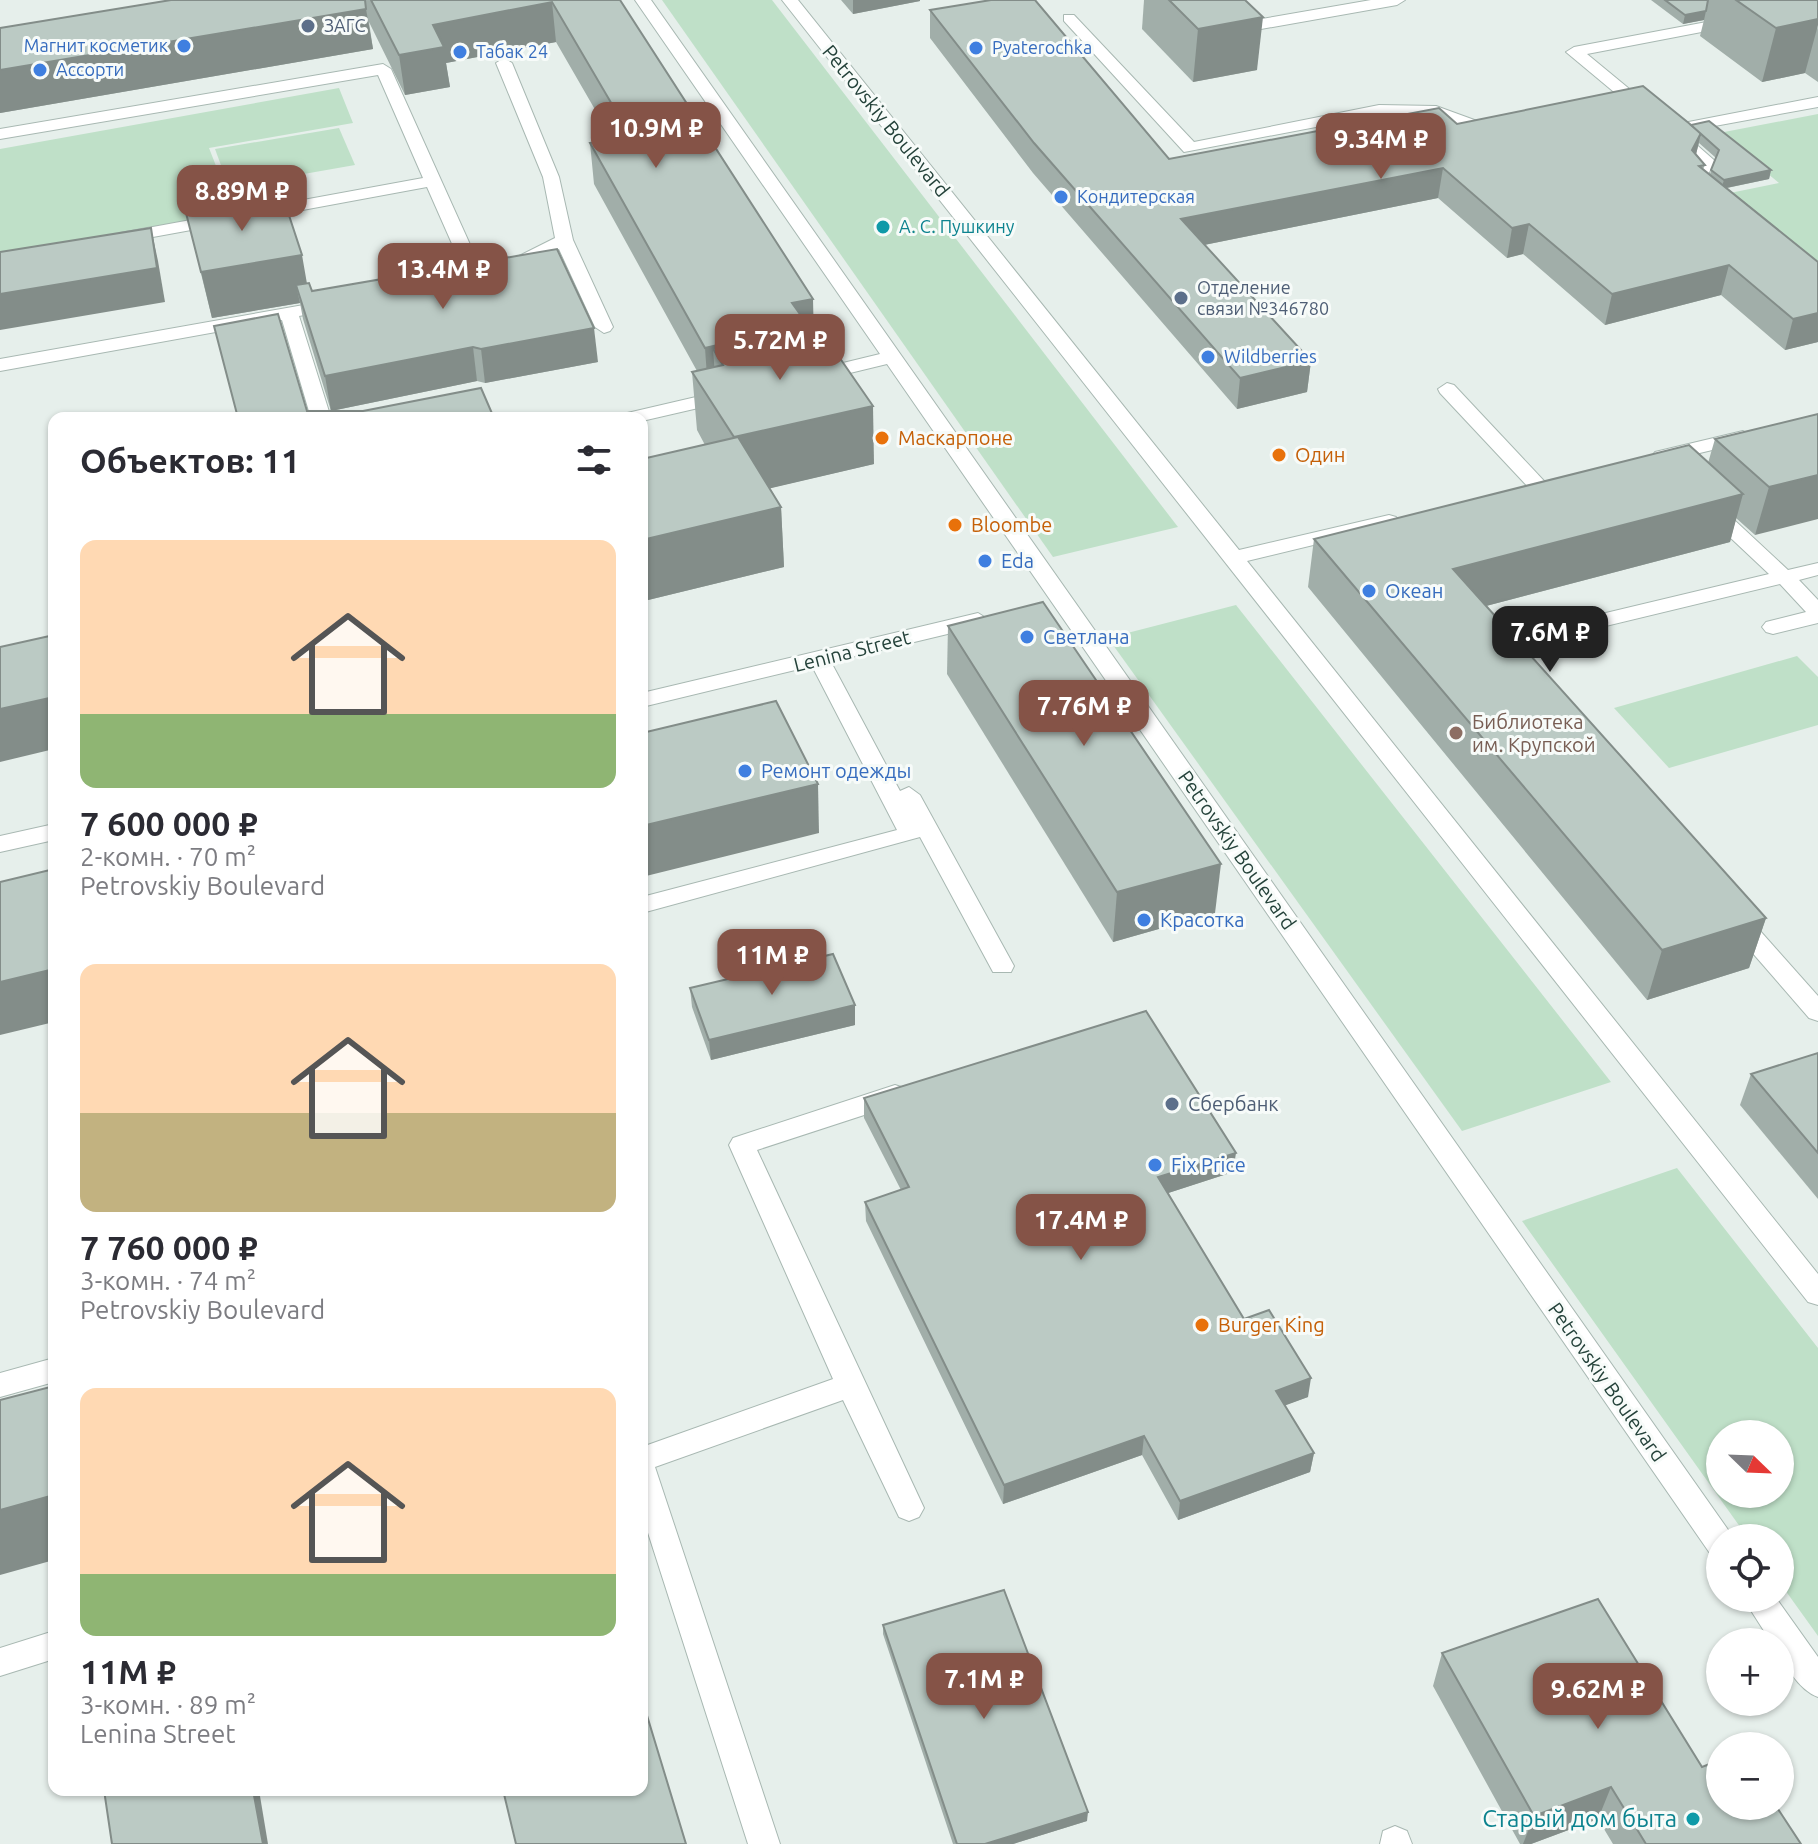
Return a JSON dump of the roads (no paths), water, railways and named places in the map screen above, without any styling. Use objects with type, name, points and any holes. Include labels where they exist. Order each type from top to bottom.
[{"type":"street","name":"Petrovskiy Boulevard","points":[[643,0],[892,357],[1054,602],[1707,1524]]},
{"type":"street","name":"Petrovskiy Boulevard","points":[[790,0],[1818,1294]]},
{"type":"street","points":[[1250,26],[1397,0]]},
{"type":"street","points":[[1069,18],[1190,148],[1379,110],[1436,111],[1504,134],[1520,131]]},
{"type":"street","points":[[1723,203],[1696,181],[1707,161],[1574,52],[1757,18]]},
{"type":"street","points":[[504,63],[551,177],[564,240],[604,327]]},
{"type":"street","points":[[0,134],[383,69],[434,181],[469,281],[564,240]]},
{"type":"street","points":[[1671,129],[1818,102]]},
{"type":"street","points":[[1611,112],[1641,106]]},
{"type":"street","points":[[108,240],[434,181]]},
{"type":"street","points":[[0,365],[352,302]]},
{"type":"street","points":[[289,313],[319,412]]},
{"type":"street","points":[[804,378],[892,357]]},
{"type":"street","points":[[1447,389],[1545,484],[1507,493]]},
{"type":"street","points":[[648,414],[746,391]]},
{"type":"street","points":[[1673,474],[1648,459],[1759,433]]},
{"type":"street","points":[[1693,493],[1784,577],[1818,614],[1773,627]]},
{"type":"street","points":[[1232,558],[1417,514]]},
{"type":"street","points":[[1517,670],[1496,646],[1818,569]]},
{"type":"street","name":"Lenina Street","points":[[648,699],[1002,615]]},
{"type":"street","points":[[648,903],[911,834],[826,658]]},
{"type":"street","points":[[826,658],[1002,966]]},
{"type":"street","points":[[0,844],[48,833]]},
{"type":"street","points":[[1727,909],[1818,1012]]},
{"type":"street","points":[[909,1508],[742,1145],[912,1089]]},
{"type":"street","points":[[0,1385],[48,1372]]},
{"type":"street","points":[[648,1457],[850,1385]]},
{"type":"street","points":[[648,1487],[764,1844]]},
{"type":"street","points":[[1768,1612],[1818,1683]]},
{"type":"street","points":[[0,1662],[48,1647]]},
{"type":"place","name":"ЗАГС","points":[[308,26]]},
{"type":"place","name":"Магнит косметик","points":[[184,46]]},
{"type":"place","name":"Pyaterochka","points":[[976,48]]},
{"type":"place","name":"Табак 24","points":[[460,52]]},
{"type":"place","name":"Ассорти","points":[[40,70]]},
{"type":"place","name":"Кондитерская","points":[[1061,197]]},
{"type":"place","name":"А. С. Пушкину","points":[[883,227]]},
{"type":"place","name":"Отделение связи №346780","points":[[1181,298]]},
{"type":"place","name":"Wildberries","points":[[1208,357]]},
{"type":"place","name":"Маскарпоне","points":[[882,438]]},
{"type":"place","name":"Один","points":[[1279,455]]},
{"type":"place","name":"Bloombe","points":[[955,525]]},
{"type":"place","name":"Eda","points":[[985,561]]},
{"type":"place","name":"Океан","points":[[1369,591]]},
{"type":"place","name":"Светлана","points":[[1027,637]]},
{"type":"place","name":"Библиотека им. Крупской","points":[[1456,733]]},
{"type":"place","name":"Ремонт одежды","points":[[745,771]]},
{"type":"place","name":"Красотка","points":[[1144,920]]},
{"type":"place","name":"Сбербанк","points":[[1172,1104]]},
{"type":"place","name":"Fix Price","points":[[1155,1165]]},
{"type":"place","name":"Burger King","points":[[1202,1325]]},
{"type":"place","name":"Старый дом быта","points":[[1693,1819]]}]
